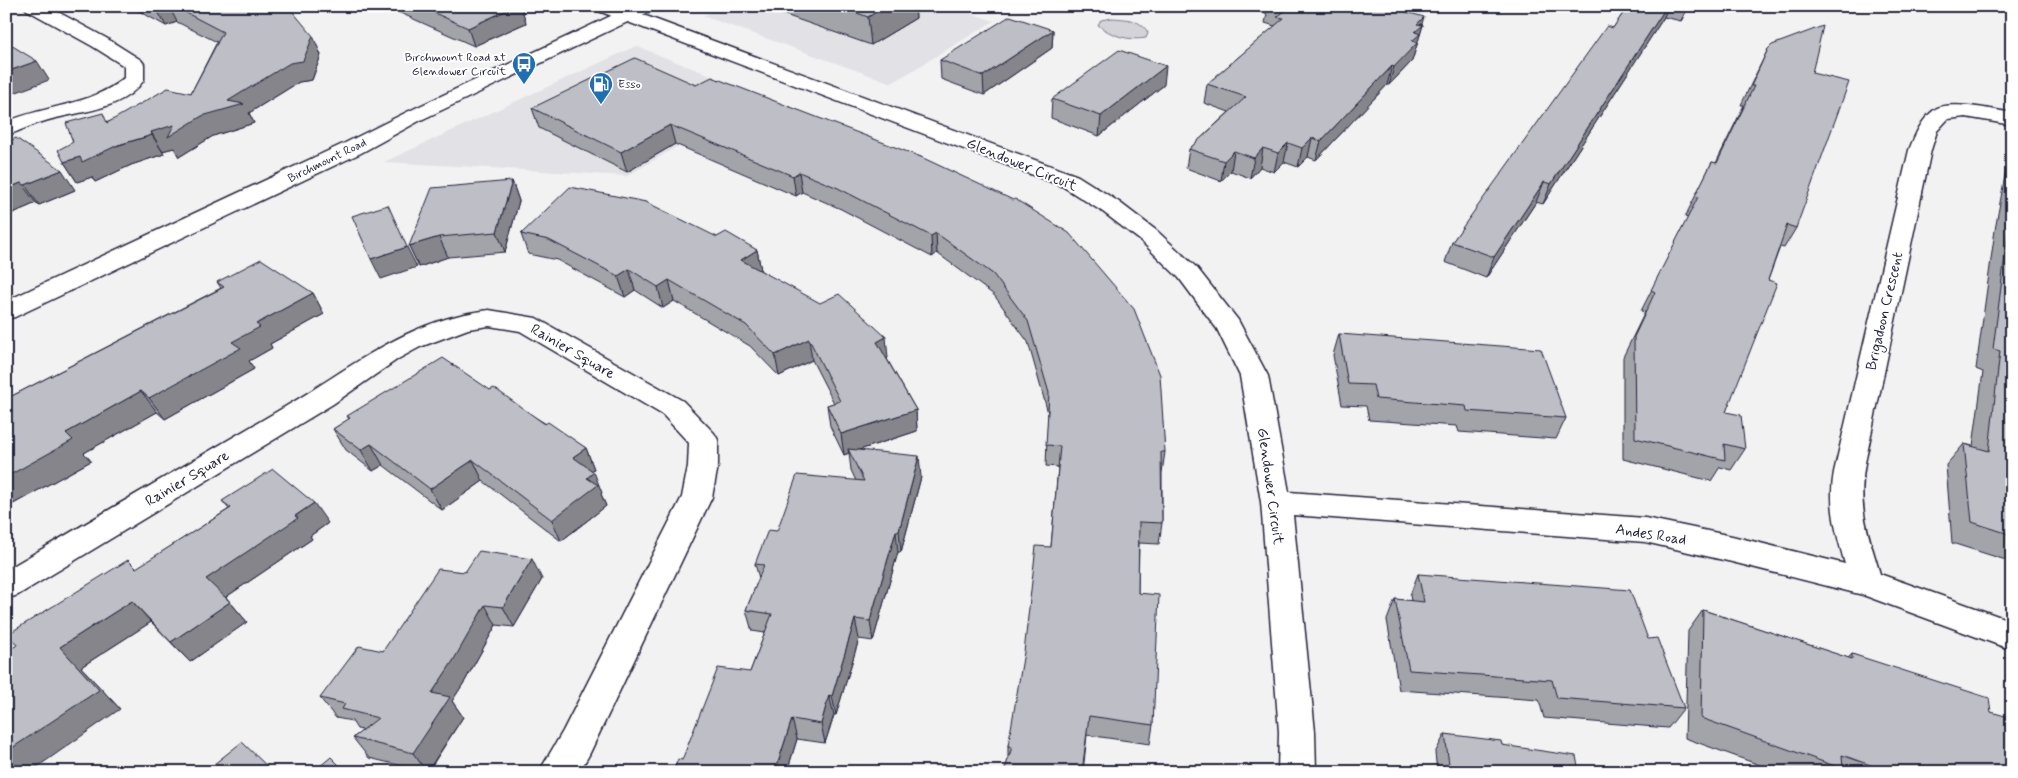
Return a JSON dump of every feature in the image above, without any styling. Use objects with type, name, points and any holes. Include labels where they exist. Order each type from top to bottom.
[{"type":"street","points":[[6,129],[38,116],[74,109],[103,100],[126,88],[134,80],[134,64],[99,42],[33,6]]},
{"type":"street","name":"Glendower Circuit","points":[[602,6],[637,11],[1070,181],[1111,207],[1148,236],[1188,273],[1229,326],[1254,376],[1276,502],[1297,732],[1297,772]]},
{"type":"street","name":"Birchmount Road","points":[[6,312],[637,11]]},
{"type":"street","name":"Brigadoon Crescent","points":[[1866,583],[1858,550],[1854,543],[1846,498],[1850,463],[1920,150],[1927,130],[1942,113],[1966,111],[2012,119]]},
{"type":"street","name":"Rainier Square","points":[[6,586],[323,397],[389,353],[411,341],[464,321],[489,318],[527,324],[672,408],[704,440],[703,466],[697,497],[576,743],[558,772]]},
{"type":"street","name":"Andes Road","points":[[1276,502],[1334,508],[1645,530],[1732,549],[1866,583],[2012,636]]},
{"type":"shaded area","points":[[722,6],[949,6],[994,21],[892,83],[703,16]]},
{"type":"shaded area","points":[[1112,18],[1128,19],[1137,22],[1148,33],[1146,38],[1120,37],[1098,25],[1101,20]]},
{"type":"shaded area","points":[[636,46],[763,96],[627,176],[384,162]]},
{"type":"building","points":[[173,6],[288,6],[313,36],[303,61],[290,63],[228,101],[244,104],[202,116],[168,137],[174,125],[151,132],[152,135],[118,145],[82,162],[80,157],[64,162],[58,150],[73,142],[66,123],[103,113],[107,123],[168,88],[191,93],[223,32]]},
{"type":"building","points":[[419,6],[516,6],[468,28]]},
{"type":"building","points":[[838,6],[886,6],[868,17]]},
{"type":"building","points":[[1272,6],[1385,6],[1424,17],[1417,24],[1423,25],[1415,32],[1420,34],[1412,41],[1417,43],[1394,67],[1392,66],[1321,141],[1312,138],[1302,148],[1288,143],[1278,153],[1263,148],[1254,158],[1234,151],[1224,161],[1189,149],[1246,97],[1207,84],[1284,18],[1277,17],[1286,10]]},
{"type":"building","points":[[1628,6],[1667,6],[1551,184],[1544,182],[1494,257],[1452,242],[1607,26],[1613,28]]},
{"type":"building","points":[[1010,16],[1053,30],[983,76],[940,60]]},
{"type":"building","points":[[1823,26],[1812,73],[1849,82],[1796,228],[1787,225],[1768,280],[1777,283],[1726,412],[1741,415],[1745,449],[1724,444],[1725,460],[1635,438],[1634,337],[1655,292],[1651,290],[1698,197],[1695,196],[1712,162],[1717,163],[1754,86],[1751,86],[1768,49],[1772,45]]},
{"type":"building","points":[[6,42],[37,61],[6,72]]},
{"type":"building","points":[[1119,50],[1166,66],[1101,116],[1052,99]]},
{"type":"building","points":[[635,58],[696,85],[712,77],[921,157],[1013,200],[1015,199],[1069,233],[1134,309],[1160,375],[1165,452],[1161,452],[1162,523],[1139,522],[1138,593],[1159,595],[1153,725],[1089,716],[1082,772],[1004,772],[1012,747],[1008,746],[1024,652],[1036,546],[1051,547],[1060,446],[1046,445],[1049,393],[1028,321],[993,274],[936,233],[931,236],[838,188],[799,172],[793,176],[670,125],[621,152],[532,108]]},
{"type":"building","points":[[16,138],[62,170],[25,185],[21,183],[6,189],[6,142]]},
{"type":"building","points":[[512,181],[497,232],[439,237],[409,246],[432,188]]},
{"type":"building","points":[[570,187],[646,202],[717,237],[726,232],[757,250],[741,260],[820,303],[839,294],[886,337],[877,342],[916,410],[841,434],[827,405],[840,401],[809,339],[775,355],[746,325],[669,280],[658,287],[629,269],[618,276],[549,240],[521,234]]},
{"type":"building","points":[[2012,202],[2012,535],[1972,522],[1964,444],[1989,451],[2000,351],[1993,349]]},
{"type":"building","points":[[388,205],[407,247],[371,259],[352,216]]},
{"type":"building","points":[[261,259],[313,293],[256,324],[260,327],[232,342],[241,348],[149,398],[141,391],[66,433],[73,440],[6,477],[6,399],[224,287],[217,282]]},
{"type":"building","points":[[1339,334],[1541,349],[1566,418],[1467,411],[1466,406],[1376,399],[1373,385],[1348,384]]},
{"type":"building","points":[[443,358],[490,390],[494,388],[545,424],[548,422],[586,448],[573,457],[594,472],[587,478],[598,485],[552,520],[473,460],[430,489],[371,444],[361,450],[333,429],[350,418],[347,416]]},
{"type":"building","points":[[848,449],[919,456],[899,531],[896,531],[870,621],[855,619],[832,696],[829,695],[821,724],[792,719],[775,772],[673,772],[678,759],[682,760],[718,668],[750,672],[772,614],[746,610],[764,565],[755,564],[768,530],[777,531],[797,475],[864,481]]},
{"type":"building","points":[[273,469],[314,503],[295,516],[298,518],[206,579],[230,602],[171,642],[132,601],[60,647],[99,690],[6,752],[6,652],[17,645],[8,634],[128,560],[136,568],[231,508],[222,501]]},
{"type":"building","points":[[479,551],[532,559],[503,607],[485,605],[432,693],[450,697],[413,753],[353,738],[378,718],[342,709],[345,704],[320,698],[359,646],[383,651],[438,569],[465,572]]},
{"type":"building","points":[[1418,574],[1630,590],[1648,639],[1657,638],[1684,708],[1557,698],[1552,680],[1409,670],[1395,599],[1424,602]]},
{"type":"building","points":[[1703,610],[1852,659],[1852,654],[1989,698],[1991,712],[2012,718],[2012,772],[1890,772],[1842,755],[1843,769],[1701,718]]},
{"type":"building","points":[[1445,734],[1501,741],[1502,745],[1576,756],[1579,772],[1450,772]]},
{"type":"building","points":[[242,742],[273,772],[204,772]]},
{"type":"building","points":[[331,757],[346,772],[313,772]]},
{"type":"place","name":"Birchmount Road at Glendower Circuit","points":[[524,85]]},
{"type":"place","name":"Esso","points":[[601,105]]}]
